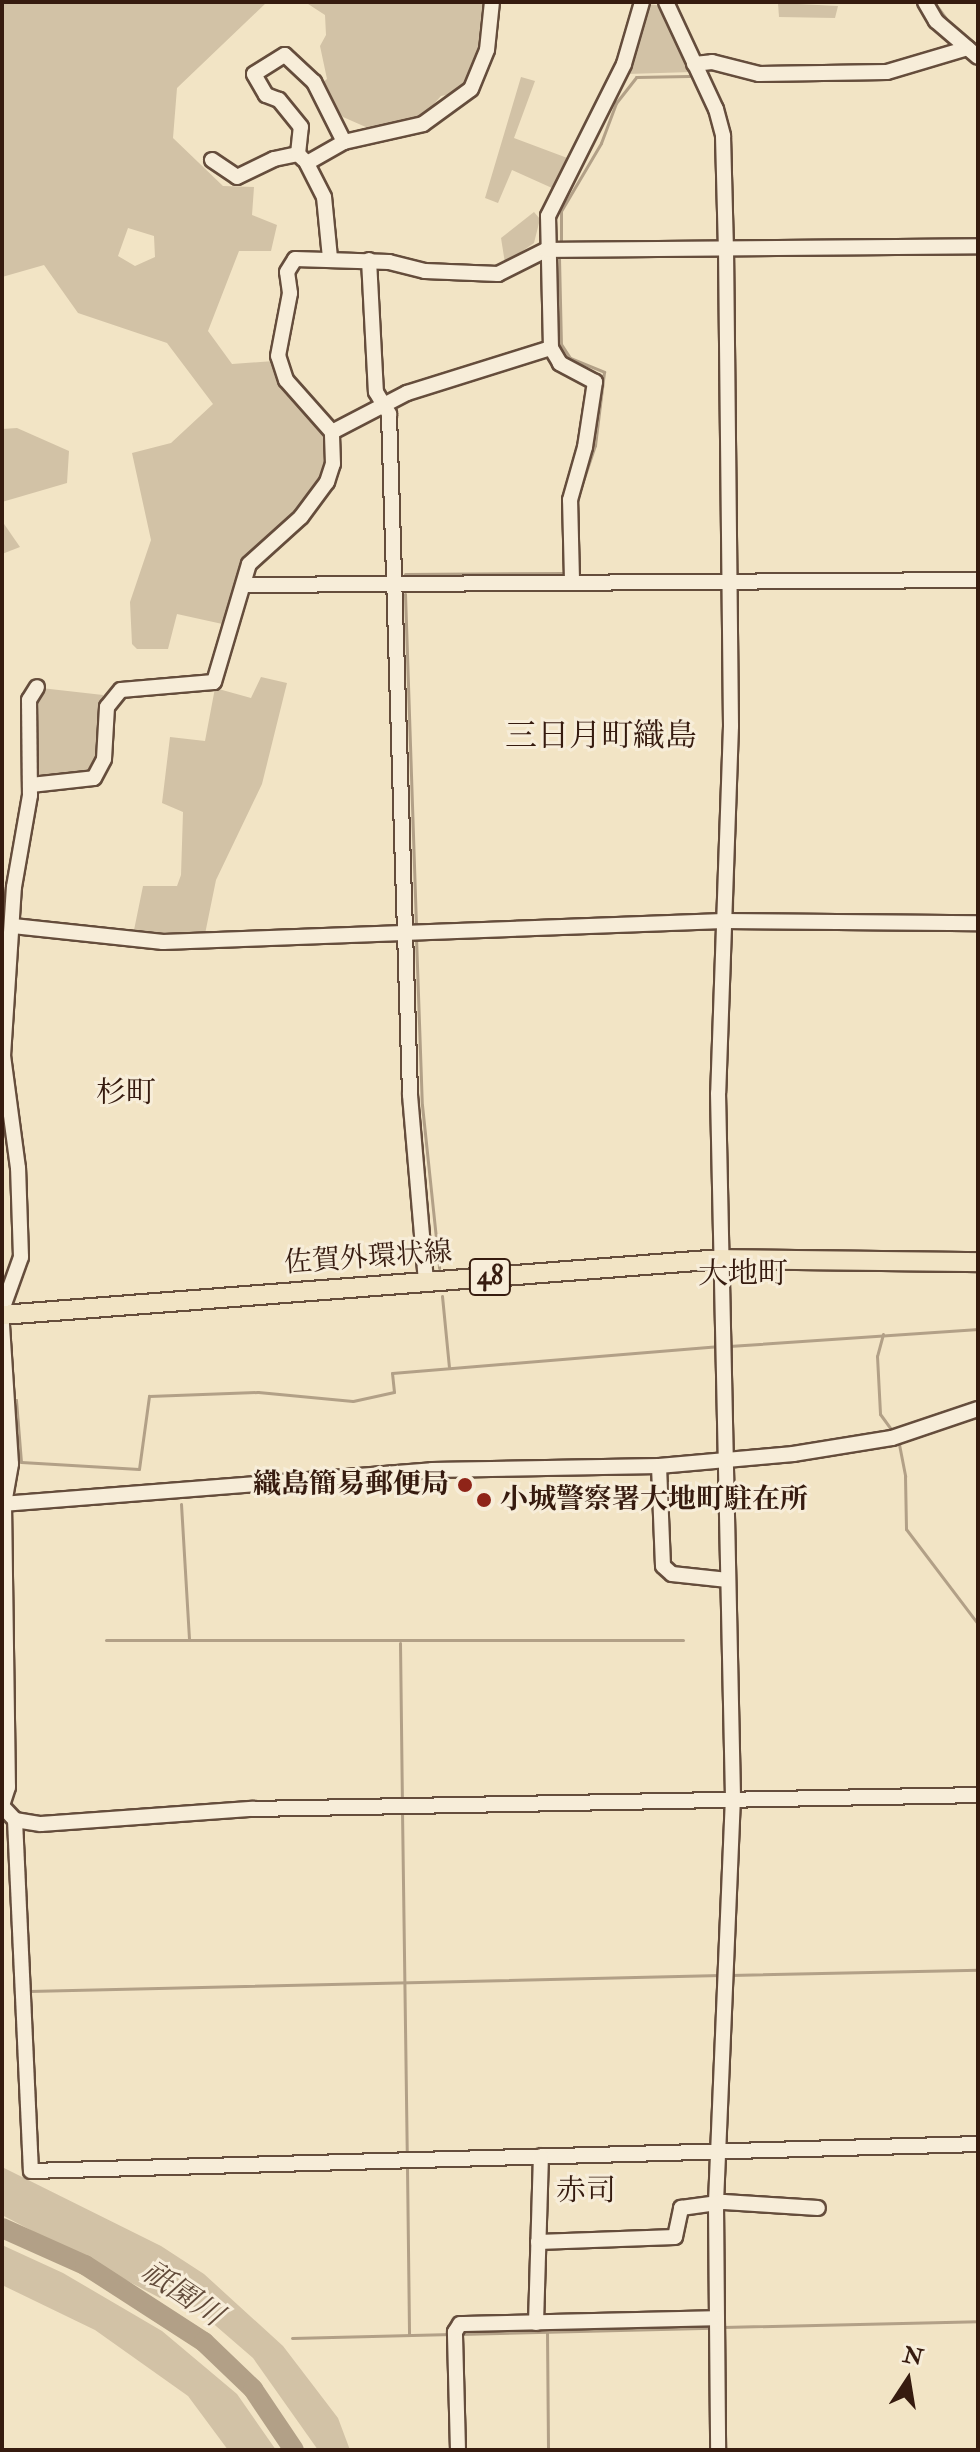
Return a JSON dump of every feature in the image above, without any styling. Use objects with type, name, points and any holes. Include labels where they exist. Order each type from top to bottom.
[{"type":"main road","name":"佐賀外環状線","points":[[2,1309],[426,1282],[721,1259],[978,1262]]},
{"type":"street","points":[[212,160],[237,177],[303,159],[344,142],[423,124],[471,89],[487,50],[492,2]]},
{"type":"street","points":[[572,580],[570,500],[585,447],[595,382],[560,363],[551,348],[546,250],[551,205],[624,64],[642,2]]},
{"type":"street","points":[[666,2],[723,136],[726,248],[731,726],[718,1093],[733,1797],[716,2205],[718,2450]]},
{"type":"street","points":[[925,2],[936,21],[973,53]]},
{"type":"street","points":[[694,64],[712,62],[759,74],[887,72],[973,53]]},
{"type":"street","points":[[330,258],[324,197],[303,159],[301,127],[279,100],[266,95],[254,74],[285,55],[314,82],[344,142]]},
{"type":"street","points":[[31,785],[94,778],[104,759],[107,707],[121,690],[214,682],[249,564],[263,546],[301,517],[327,482],[333,464],[332,432],[286,380],[278,356],[290,293],[289,264],[303,257],[330,258],[369,260],[425,271],[498,274],[546,250],[978,246]]},
{"type":"street","points":[[369,260],[376,392],[389,414],[410,1095],[426,1282]]},
{"type":"street","points":[[332,432],[384,404],[551,348]]},
{"type":"street","points":[[244,585],[572,580],[978,580]]},
{"type":"street","points":[[2,1309],[21,1257],[18,1168],[2,1056],[9,921],[31,785],[27,725],[37,687]]},
{"type":"street","points":[[2,853],[19,856]]},
{"type":"street","points":[[9,921],[163,942],[724,921],[978,923]]},
{"type":"street","points":[[2,1325],[11,1464],[3,1504],[8,1787],[2,1806],[15,1820],[41,1824],[252,1809],[403,1805],[978,1795]]},
{"type":"street","points":[[3,1504],[432,1470],[659,1466],[725,1460],[897,1437],[978,1409]]},
{"type":"street","points":[[659,1466],[663,1566],[672,1574],[728,1580]]},
{"type":"street","points":[[15,1820],[31,2171],[978,2144]]},
{"type":"street","points":[[536,2323],[541,2156]]},
{"type":"street","points":[[538,2242],[675,2237],[681,2208],[716,2205],[818,2208]]},
{"type":"street","points":[[458,2450],[456,2336],[460,2324],[717,2324]]},
{"type":"shaded area","points":[[2,2],[267,2],[177,88],[173,138],[223,186],[254,187],[252,215],[277,225],[271,251],[239,251],[208,331],[232,364],[274,361],[322,427],[328,463],[314,493],[250,552],[227,625],[177,614],[168,649],[137,649],[132,644],[130,602],[151,540],[132,453],[171,443],[213,404],[167,343],[78,313],[44,265],[2,277]],"holes":[[[128,228],[154,236],[155,257],[135,266],[118,256]]]},
{"type":"shaded area","points":[[305,2],[487,2],[476,67],[462,92],[441,96],[424,115],[368,128],[343,117],[318,86],[327,79],[320,46],[326,35],[325,15]]},
{"type":"shaded area","points":[[778,3],[838,6],[835,18],[779,17]]},
{"type":"shaded area","points":[[647,4],[663,6],[692,72],[627,74]]},
{"type":"shaded area","points":[[521,77],[535,81],[514,138],[570,159],[552,188],[512,170],[498,203],[485,198]]},
{"type":"shaded area","points":[[534,212],[540,219],[534,243],[505,263],[501,238]]},
{"type":"shaded area","points":[[17,428],[69,451],[67,483],[2,502],[2,429]]},
{"type":"shaded area","points":[[2,521],[20,547],[2,554]]},
{"type":"shaded area","points":[[261,677],[287,683],[262,784],[216,880],[205,934],[133,935],[143,886],[177,886],[181,875],[183,812],[162,803],[170,737],[205,741],[215,688],[251,698]]},
{"type":"shaded area","points":[[41,688],[103,695],[100,761],[90,776],[33,781],[32,705]]},
{"type":"shaded area","points":[[2,2167],[161,2246],[204,2274],[283,2346],[338,2418],[350,2450],[318,2450],[253,2358],[172,2288],[160,2298],[2,2215]]},
{"type":"shaded area","points":[[2,2245],[63,2273],[162,2331],[237,2394],[276,2450],[228,2450],[188,2396],[95,2330],[2,2285]]},
{"type":"waterway","points":[[674,2],[687,31]]},
{"type":"waterway","points":[[934,2],[950,24]]},
{"type":"waterway","points":[[561,244],[561,211],[601,143],[616,103],[636,77],[689,76]]},
{"type":"waterway","points":[[559,258],[561,344],[570,358],[604,372],[595,445],[580,490]]},
{"type":"waterway","points":[[577,498],[578,526]]},
{"type":"waterway","points":[[405,574],[565,573]]},
{"type":"waterway","points":[[405,594],[416,930]]},
{"type":"waterway","points":[[732,912],[735,802]]},
{"type":"waterway","points":[[416,937],[422,1105],[439,1268]]},
{"type":"waterway","points":[[442,1296],[449,1367]]},
{"type":"waterway","points":[[729,1346],[978,1329]]},
{"type":"waterway","points":[[883,1334],[877,1356],[880,1414],[894,1433]]},
{"type":"waterway","points":[[10,1401],[16,1400],[21,1462],[139,1469],[149,1396],[258,1392],[353,1401],[394,1392],[392,1373],[717,1346]]},
{"type":"waterway","points":[[898,1439],[905,1476],[906,1529],[978,1624]]},
{"type":"waterway","points":[[181,1504],[189,1640]]},
{"type":"waterway","points":[[106,1640],[683,1640]]},
{"type":"waterway","points":[[400,1643],[402,1803]]},
{"type":"waterway","points":[[402,1811],[407,2155]]},
{"type":"waterway","points":[[731,1975],[978,1970]]},
{"type":"waterway","points":[[29,1991],[721,1975]]},
{"type":"waterway","points":[[407,2167],[409,2335]]},
{"type":"waterway","name":"祇園川","points":[[2,2228],[85,2265],[204,2342],[253,2389],[294,2450]]},
{"type":"waterway","points":[[723,2327],[978,2321]]},
{"type":"waterway","points":[[459,2334],[712,2328]]},
{"type":"waterway","points":[[547,2332],[548,2450]]},
{"type":"waterway","points":[[292,2338],[452,2334]]},
{"type":"place","name":"織島簡易郵便局","points":[[465,1485]]},
{"type":"place","name":"小城警察署大地町駐在所","points":[[484,1500]]},
{"type":"district","name":"三日月町織島","points":[[601,736]]},
{"type":"district","name":"杉町","points":[[126,1093]]},
{"type":"district","name":"大地町","points":[[743,1274]]},
{"type":"district","name":"赤司","points":[[586,2191]]}]
